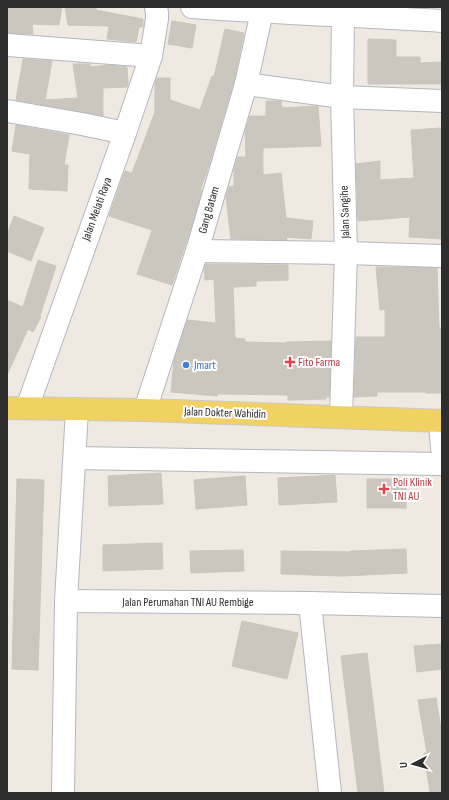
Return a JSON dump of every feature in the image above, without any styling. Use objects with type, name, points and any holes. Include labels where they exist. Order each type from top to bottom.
[{"type":"main road","name":"Jalan Dokter Wahidin","points":[[17,408],[145,410],[441,422]]},
{"type":"street","name":"Jalan Melati Raya","points":[[17,408],[124,133],[150,56],[157,19],[156,7]]},
{"type":"street","points":[[192,7],[343,11],[442,21]]},
{"type":"street","name":"Gang Batam","points":[[145,410],[197,251],[246,84],[263,10]]},
{"type":"street","name":"Jalan Sangihe","points":[[341,417],[346,253],[342,97],[343,11]]},
{"type":"street","points":[[8,45],[150,56]]},
{"type":"street","points":[[246,84],[342,97],[442,101]]},
{"type":"street","points":[[7,112],[82,124],[124,133]]},
{"type":"street","points":[[197,251],[442,256]]},
{"type":"street","points":[[63,793],[66,601],[77,410]]},
{"type":"street","points":[[441,422],[442,448]]},
{"type":"street","points":[[75,458],[442,464]]},
{"type":"street","name":"Jalan Perumahan TNI AU Rembige","points":[[66,601],[310,603],[442,606]]},
{"type":"street","points":[[310,603],[330,793]]},
{"type":"building","points":[[7,7],[62,7],[59,25],[32,24],[33,34],[7,33]]},
{"type":"building","points":[[65,7],[96,7],[96,10],[143,19],[143,27],[139,27],[136,42],[107,39],[109,26],[68,25]]},
{"type":"building","points":[[172,21],[196,25],[192,48],[168,44]]},
{"type":"building","points":[[225,29],[244,33],[234,81],[200,191],[202,190],[190,231],[172,285],[137,274],[152,230],[109,216],[125,171],[132,173],[155,112],[155,83],[157,78],[170,78],[170,100],[200,110],[212,76],[214,77]]},
{"type":"building","points":[[368,39],[396,40],[396,57],[420,57],[420,63],[442,62],[442,84],[368,84]]},
{"type":"building","points":[[23,59],[52,61],[45,100],[78,98],[73,64],[90,64],[90,67],[109,65],[127,67],[128,84],[127,87],[103,88],[103,116],[16,100]]},
{"type":"building","points":[[266,101],[281,101],[282,108],[318,106],[321,146],[263,148],[263,175],[281,173],[286,218],[313,221],[311,239],[286,237],[287,240],[231,239],[226,197],[229,187],[234,186],[234,169],[238,157],[246,157],[245,131],[250,116],[266,116]]},
{"type":"building","points":[[16,125],[69,135],[64,165],[68,165],[67,191],[29,189],[30,154],[12,151]]},
{"type":"building","points":[[442,128],[442,239],[409,237],[410,217],[358,221],[356,164],[380,161],[380,180],[414,178],[411,130]]},
{"type":"building","points":[[14,216],[44,228],[31,261],[7,251],[7,235]]},
{"type":"building","points":[[38,260],[56,266],[40,316],[41,317],[33,332],[28,329],[7,375],[7,300],[23,307]]},
{"type":"building","points":[[206,264],[288,265],[288,280],[256,281],[256,286],[233,287],[235,338],[245,339],[245,342],[286,343],[331,341],[329,397],[326,397],[326,399],[288,400],[288,395],[218,394],[217,396],[171,392],[174,360],[187,320],[216,323],[214,279],[205,280],[204,269]]},
{"type":"building","points":[[376,267],[437,268],[439,328],[442,328],[442,393],[377,392],[377,396],[354,397],[356,337],[385,337],[385,309],[380,310]]},
{"type":"building","points":[[161,473],[163,504],[109,506],[108,476]]},
{"type":"building","points":[[335,475],[337,502],[279,505],[278,478]]},
{"type":"building","points":[[245,476],[247,505],[196,509],[194,480]]},
{"type":"building","points":[[17,479],[44,480],[38,670],[12,669]]},
{"type":"building","points":[[367,479],[406,479],[406,508],[367,508]]},
{"type":"building","points":[[162,543],[163,569],[103,571],[103,545]]},
{"type":"building","points":[[406,549],[407,573],[343,576],[281,574],[281,551],[351,552]]},
{"type":"building","points":[[243,550],[244,571],[191,573],[190,551]]},
{"type":"building","points":[[242,621],[298,633],[287,679],[232,666]]},
{"type":"building","points":[[442,644],[442,669],[417,672],[414,646]]},
{"type":"building","points":[[367,653],[384,793],[358,793],[341,656]]},
{"type":"building","points":[[436,698],[442,735],[442,793],[430,793],[424,753],[427,753],[418,700]]},
{"type":"place","name":"Fito Farma","points":[[290,362]]},
{"type":"place","name":"Jmart","points":[[186,365]]},
{"type":"place","name":"Poli Klinik TNI AU","points":[[384,489]]}]
